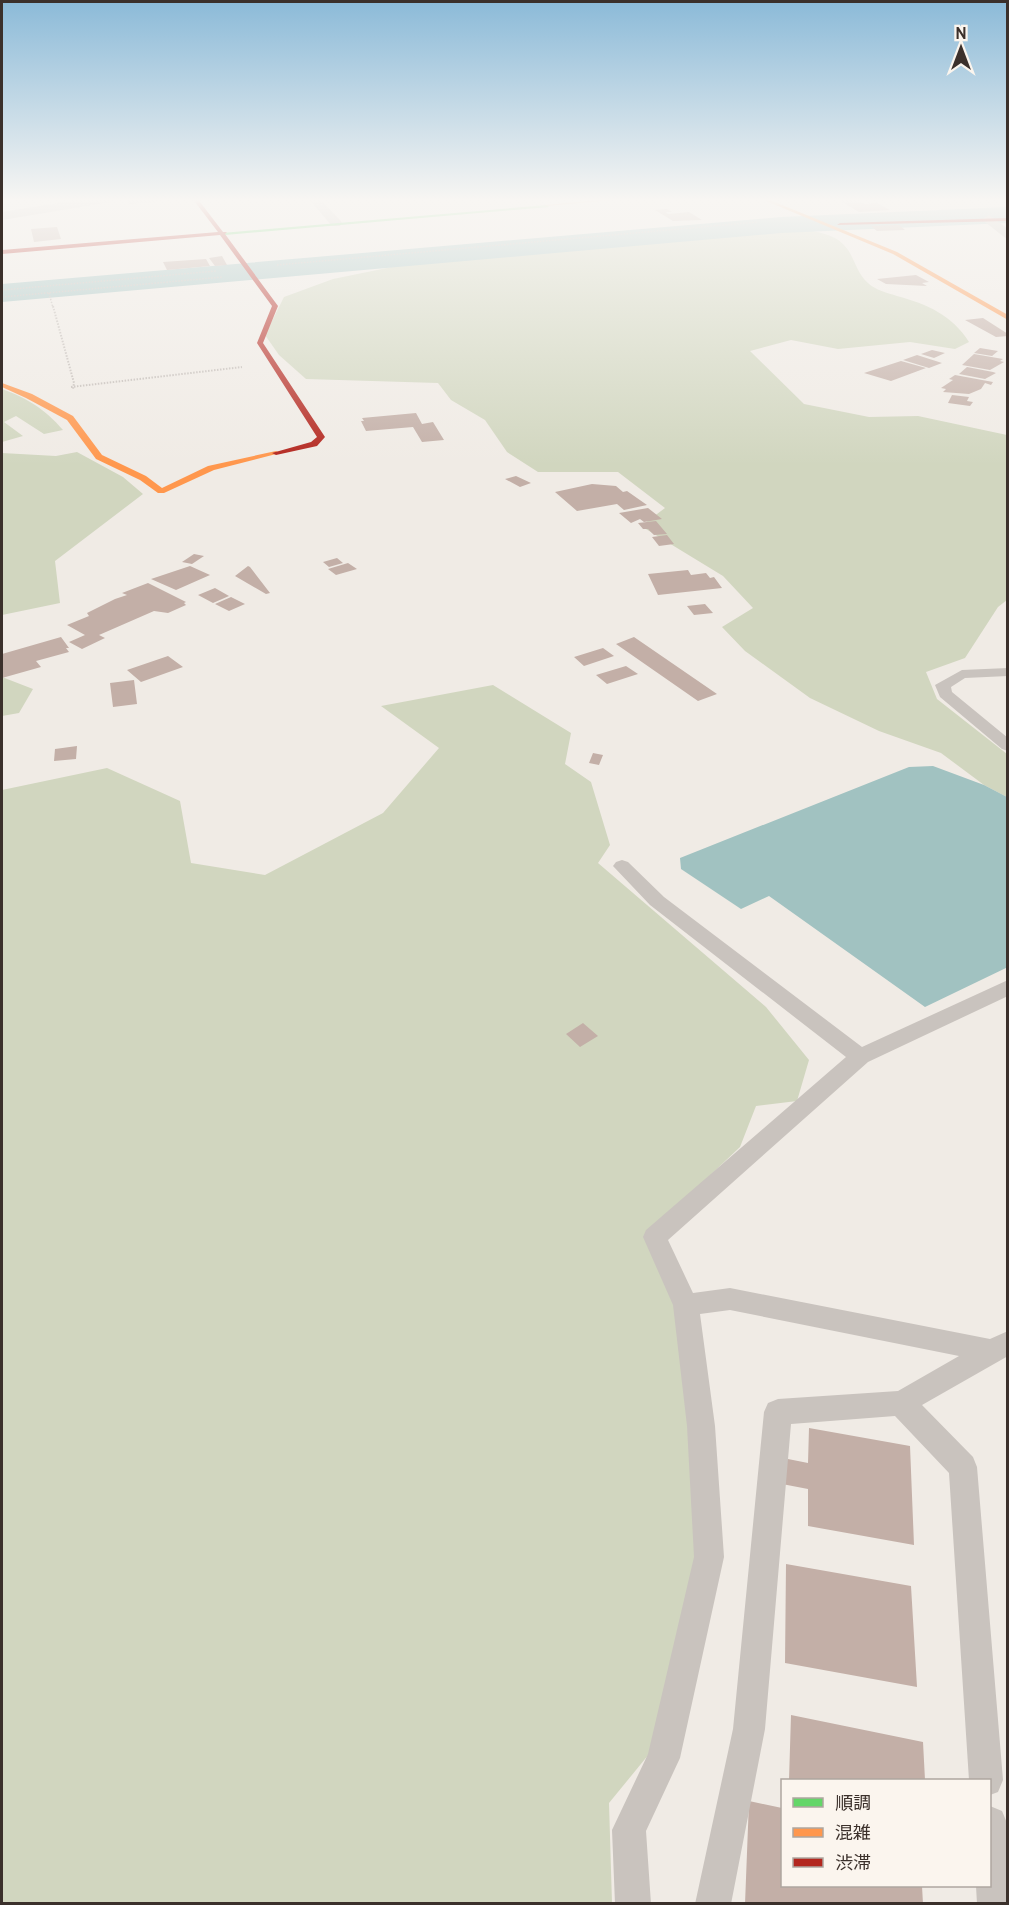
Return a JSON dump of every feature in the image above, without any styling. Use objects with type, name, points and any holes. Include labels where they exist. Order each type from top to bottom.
[{"type":"street","points":[[7,388],[29,396],[70,418],[99,457],[143,478],[161,491],[212,468],[314,444],[321,437],[260,343],[275,306],[262,287]]},
{"type":"street","points":[[954,287],[1008,318]]},
{"type":"lane","points":[[1008,672],[962,674],[943,685],[945,694],[1008,746]]},
{"type":"lane","points":[[622,866],[657,901],[860,1057]]},
{"type":"lane","points":[[633,1904],[629,1830],[664,1758],[709,1557],[701,1426],[686,1305],[655,1237],[860,1057],[1008,987]]},
{"type":"lane","points":[[686,1305],[730,1299],[1000,1347]]},
{"type":"lane","points":[[713,1904],[749,1729],[778,1412],[901,1403],[1000,1347]]},
{"type":"lane","points":[[901,1403],[963,1467],[986,1779]]},
{"type":"lane","points":[[991,1839],[995,1904]]},
{"type":"path","points":[[2,290],[43,287]]},
{"type":"path","points":[[2,297],[105,287]]},
{"type":"path","points":[[49,293],[74,382],[74,413],[70,418]]},
{"type":"path","points":[[7,388],[73,387],[271,363]]},
{"type":"green space","points":[[311,287],[874,287],[919,303],[947,318],[969,342],[955,349],[910,342],[838,349],[791,340],[750,351],[804,404],[869,417],[918,416],[1007,435],[1007,600],[998,607],[965,658],[926,672],[937,699],[1007,754],[1007,797],[984,785],[941,753],[879,731],[810,698],[745,651],[722,627],[753,608],[723,576],[641,526],[665,508],[618,472],[538,472],[507,452],[485,420],[451,400],[438,383],[306,379],[279,355],[265,335],[284,297]]},
{"type":"green space","points":[[2,389],[35,405],[63,430],[44,434],[16,416],[4,422],[23,436],[2,442]]},
{"type":"green space","points":[[77,452],[123,477],[143,494],[55,561],[60,603],[2,615],[2,453],[56,456]]},
{"type":"green space","points":[[2,677],[33,689],[19,713],[2,716]]},
{"type":"green space","points":[[493,685],[571,733],[565,764],[591,782],[610,845],[598,863],[766,1007],[809,1060],[797,1101],[756,1106],[740,1147],[646,1236],[679,1313],[697,1547],[663,1737],[609,1803],[612,1903],[2,1903],[2,790],[107,768],[180,801],[191,863],[265,875],[383,813],[439,748],[381,706]]},
{"type":"water","points":[[933,766],[984,785],[1007,797],[1008,967],[925,1007],[769,896],[741,909],[681,869],[680,858],[909,767]]},
{"type":"building","points":[[983,318],[1008,336],[996,337],[965,320]]},
{"type":"building","points":[[980,348],[998,351],[992,356],[974,353]]},
{"type":"building","points":[[932,350],[945,353],[934,358],[921,354]]},
{"type":"building","points":[[974,354],[1003,359],[1000,361],[1004,362],[990,370],[962,365]]},
{"type":"building","points":[[917,355],[942,363],[929,368],[903,360]]},
{"type":"building","points":[[901,361],[926,368],[891,381],[864,373]]},
{"type":"building","points":[[967,367],[996,373],[985,379],[959,374]]},
{"type":"building","points":[[955,375],[993,382],[991,385],[985,383],[981,389],[969,394],[943,392],[946,389],[941,388],[953,380],[949,379]]},
{"type":"building","points":[[952,395],[969,397],[967,401],[973,402],[970,406],[948,403]]},
{"type":"building","points":[[416,413],[422,424],[433,422],[444,440],[422,442],[413,427],[366,431],[361,421],[364,421],[362,418]]},
{"type":"building","points":[[516,476],[531,483],[520,487],[505,479]]},
{"type":"building","points":[[592,484],[616,486],[647,505],[624,510],[617,504],[577,511],[555,492]]},
{"type":"building","points":[[648,508],[662,519],[644,522],[640,519],[631,523],[619,513]]},
{"type":"building","points":[[656,521],[667,534],[654,535],[638,523]]},
{"type":"building","points":[[667,535],[674,544],[659,546],[652,537]]},
{"type":"building","points":[[194,554],[204,556],[192,564],[182,562]]},
{"type":"building","points":[[337,558],[343,563],[329,567],[323,562]]},
{"type":"building","points":[[348,563],[357,569],[336,575],[328,569]]},
{"type":"building","points":[[190,566],[210,575],[176,590],[151,579]]},
{"type":"building","points":[[248,566],[270,593],[266,594],[235,576]]},
{"type":"building","points":[[688,570],[691,575],[706,573],[710,578],[714,577],[722,588],[658,595],[648,574]]},
{"type":"building","points":[[148,583],[186,602],[184,603],[186,605],[168,613],[154,611],[99,635],[105,638],[82,649],[69,642],[85,635],[67,625],[127,595],[122,593]]},
{"type":"building","points":[[215,588],[229,596],[213,603],[198,595]]},
{"type":"building","points":[[231,597],[245,604],[229,611],[215,604]]},
{"type":"building","points":[[705,604],[713,613],[694,615],[687,606]]},
{"type":"building","points":[[61,637],[69,648],[66,648],[69,652],[36,661],[41,667],[2,678],[2,654]]},
{"type":"building","points":[[634,637],[717,694],[698,701],[616,644]]},
{"type":"building","points":[[603,648],[614,656],[584,666],[574,657]]},
{"type":"building","points":[[168,656],[183,667],[141,682],[127,670]]},
{"type":"building","points":[[626,666],[638,674],[607,684],[596,675]]},
{"type":"building","points":[[134,680],[137,704],[113,707],[110,683]]},
{"type":"building","points":[[77,746],[76,759],[54,761],[55,749]]},
{"type":"building","points":[[593,753],[603,755],[599,765],[589,763]]},
{"type":"building","points":[[583,1023],[598,1036],[580,1047],[566,1034]]},
{"type":"building","points":[[809,1428],[910,1446],[914,1545],[808,1526],[808,1489],[782,1484],[783,1458],[808,1463]]},
{"type":"building","points":[[786,1564],[911,1586],[917,1687],[785,1663]]},
{"type":"building","points":[[791,1715],[923,1742],[925,1779],[789,1779]]},
{"type":"building","points":[[749,1801],[781,1808],[781,1887],[922,1887],[923,1904],[745,1904]]},
{"type":"waterway","points":[[2,293],[72,287]]},
{"type":"traffic: slow","points":[[954,287],[1008,318]]},
{"type":"traffic: slow","points":[[2,385],[29,396],[70,418],[99,457],[143,478],[161,491],[211,468],[276,453]]},
{"type":"traffic: jam","points":[[262,287],[275,306],[260,343],[321,437],[314,444],[276,453]]}]
